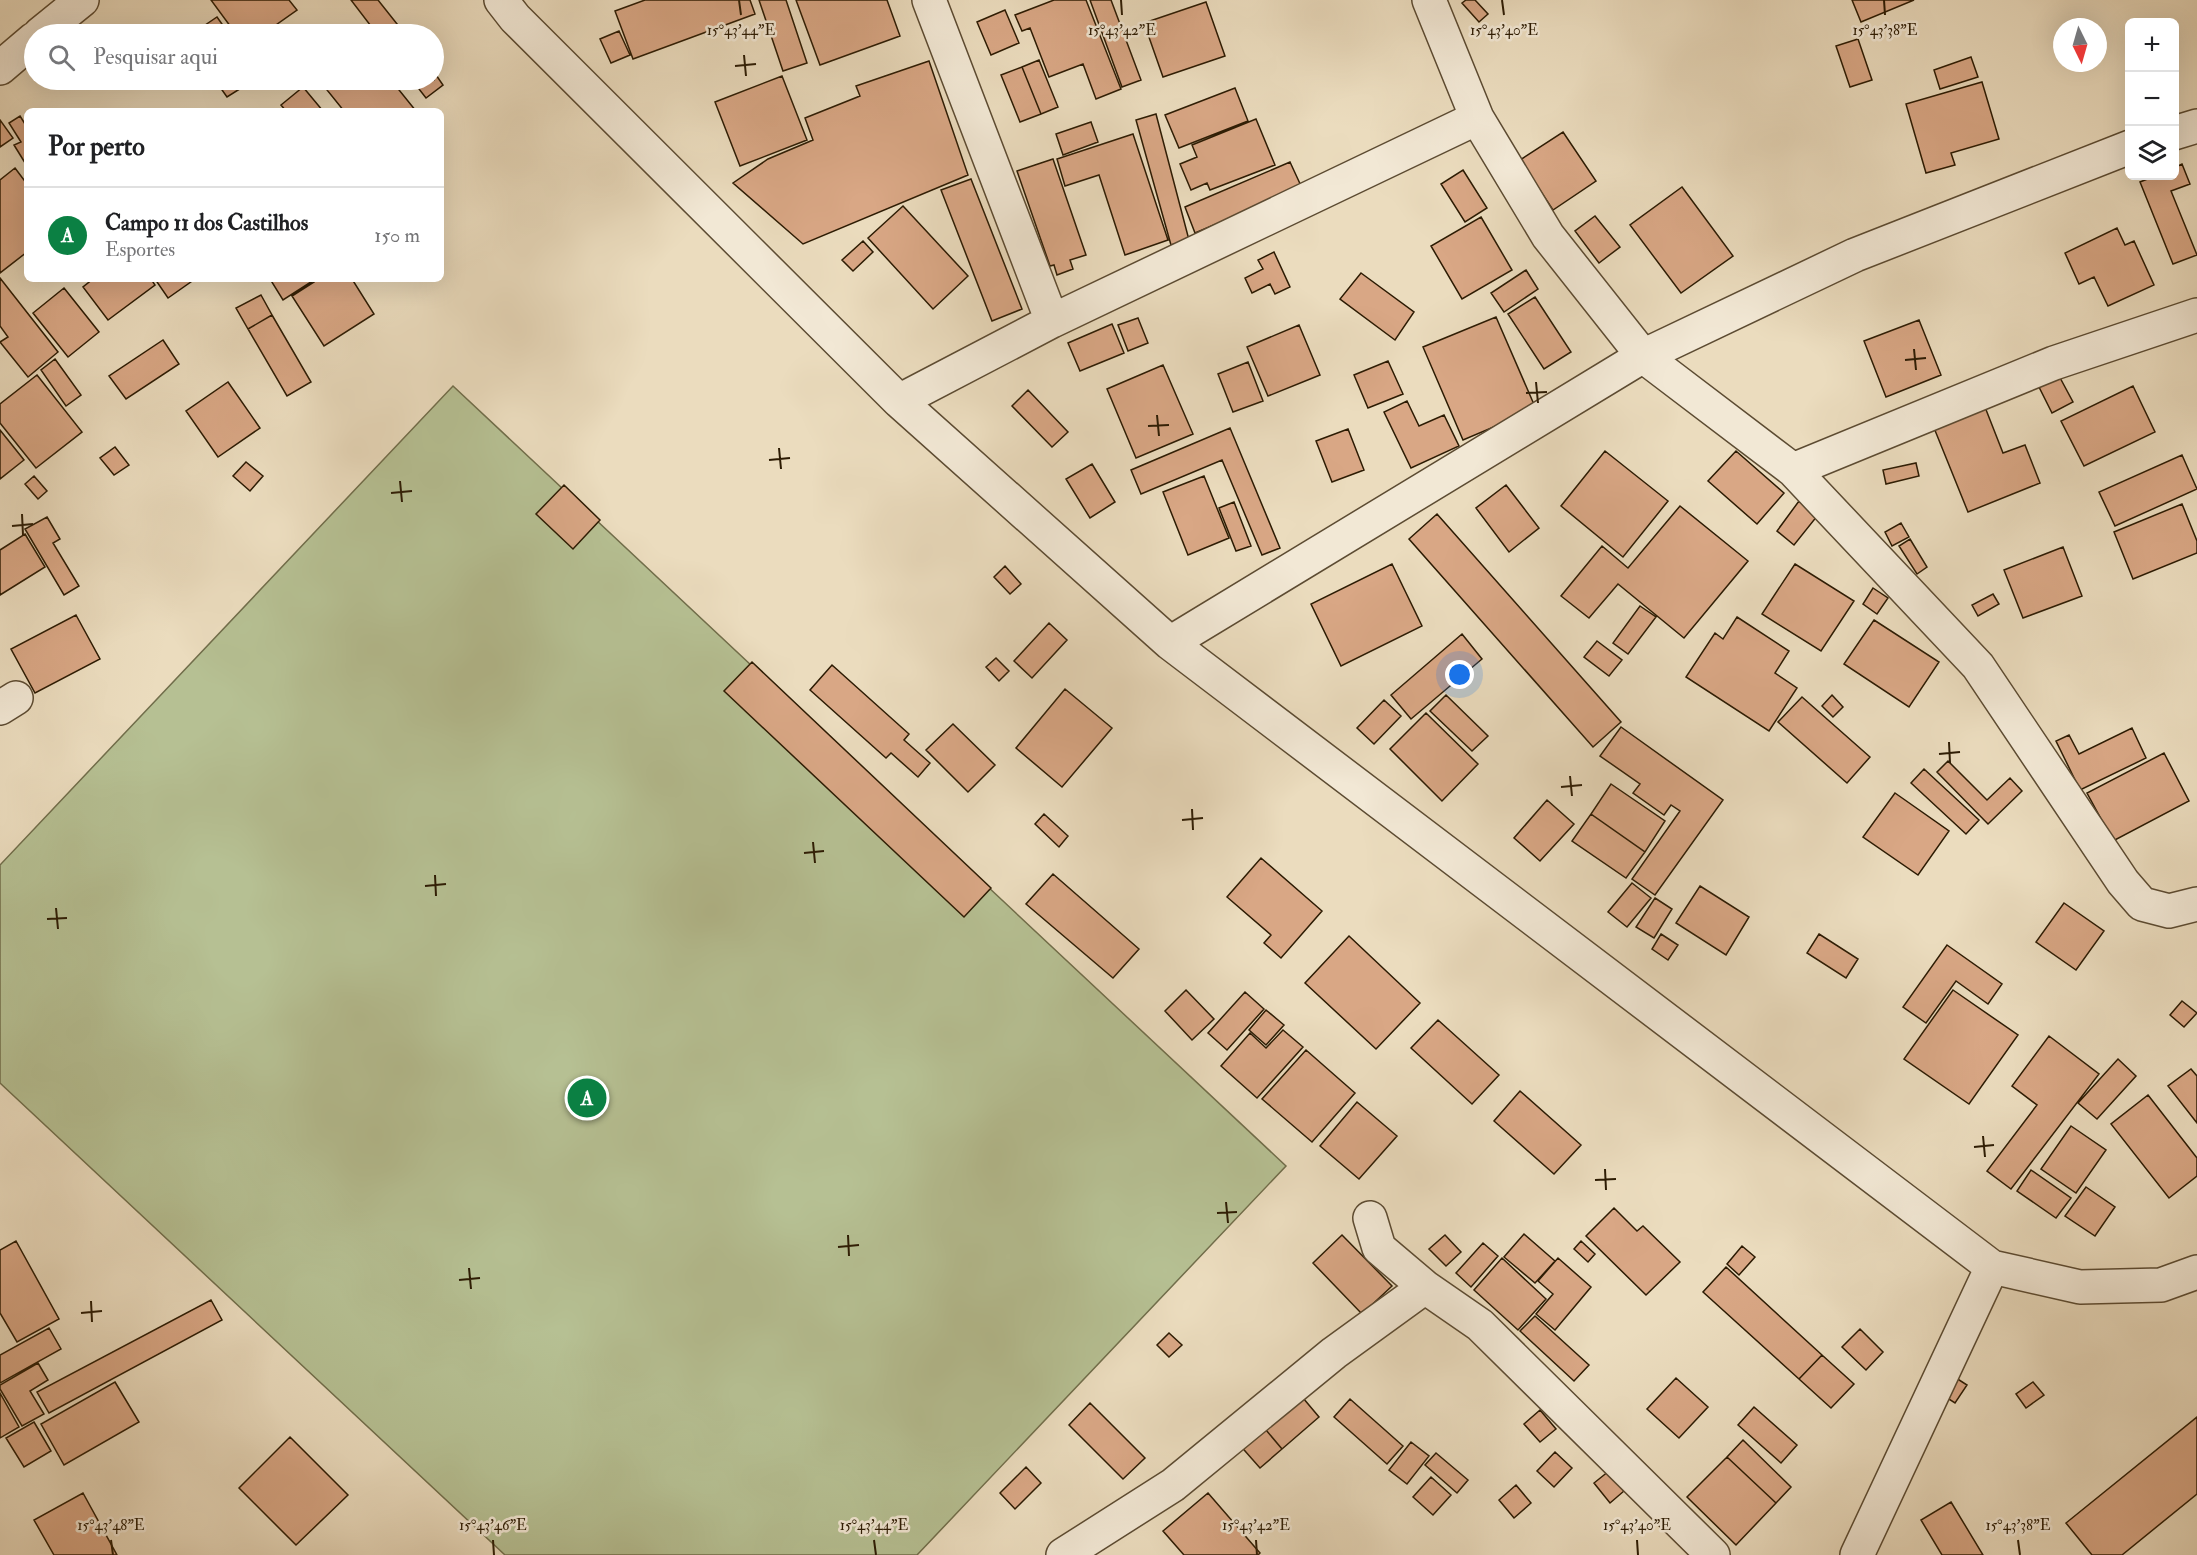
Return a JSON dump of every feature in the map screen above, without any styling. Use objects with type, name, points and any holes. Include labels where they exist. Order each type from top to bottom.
[{"type":"street","points":[[52,24],[82,0]]},
{"type":"street","points":[[501,0],[515,18],[899,401],[1170,643],[1992,1267],[2080,1287],[2161,1285],[2197,1272]]},
{"type":"street","points":[[929,0],[1052,321]]},
{"type":"street","points":[[1429,0],[1477,118],[1548,236],[1643,356],[1793,470],[1978,666],[2123,882],[2142,904],[2169,911],[2197,904]]},
{"type":"street","points":[[0,68],[24,48]]},
{"type":"street","points":[[899,401],[1052,321],[1477,118]]},
{"type":"street","points":[[2179,132],[2197,126]]},
{"type":"street","points":[[1170,643],[1643,356],[1855,255],[2125,149]]},
{"type":"street","points":[[1793,470],[2054,363],[2197,315]]},
{"type":"street","points":[[1370,1218],[1379,1248],[1425,1287],[1480,1325],[1713,1555]]},
{"type":"street","points":[[1857,1555],[1992,1267]]},
{"type":"street","points":[[1063,1555],[1173,1485],[1334,1353],[1425,1287]]},
{"type":"green space","points":[[453,386],[1286,1166],[917,1555],[505,1555],[0,1083],[0,865]]},
{"type":"building","points":[[211,0],[289,0],[297,10],[277,24],[229,24]]},
{"type":"building","points":[[351,0],[378,0],[397,24],[369,24]]},
{"type":"building","points":[[645,0],[750,0],[755,14],[633,59],[615,11]]},
{"type":"building","points":[[759,0],[786,0],[807,63],[783,71]]},
{"type":"building","points":[[796,0],[887,0],[900,36],[820,65]]},
{"type":"building","points":[[1054,0],[1086,0],[1121,89],[1096,99],[1083,64],[1049,77],[1030,28],[1022,31],[1015,15]]},
{"type":"building","points":[[1090,0],[1111,0],[1141,80],[1122,87]]},
{"type":"building","points":[[1466,0],[1475,0],[1488,14],[1479,22],[1462,3]]},
{"type":"building","points":[[1852,0],[1914,0],[1861,22]]},
{"type":"building","points":[[1206,2],[1225,56],[1163,77],[1144,23]]},
{"type":"building","points":[[1005,10],[1019,43],[991,55],[977,22]]},
{"type":"building","points":[[217,17],[222,24],[207,24]]},
{"type":"building","points":[[619,31],[630,55],[611,63],[600,39]]},
{"type":"building","points":[[1858,39],[1872,80],[1850,87],[1836,46]]},
{"type":"building","points":[[1971,57],[1978,77],[1940,89],[1934,70]]},
{"type":"building","points":[[1039,60],[1058,107],[1041,114],[1022,67]]},
{"type":"building","points":[[929,61],[968,175],[803,244],[733,183],[768,159],[813,140],[805,118],[860,96],[856,86]]},
{"type":"building","points":[[1022,67],[1041,114],[1020,122],[1001,75]]},
{"type":"building","points":[[782,76],[807,140],[740,166],[715,102]]},
{"type":"building","points":[[1982,82],[1999,139],[1951,153],[1955,165],[1926,173],[1906,104]]},
{"type":"building","points":[[1235,88],[1248,121],[1179,148],[1165,115]]},
{"type":"building","points":[[222,90],[238,90],[227,97]]},
{"type":"building","points":[[299,90],[306,90],[320,108],[284,108],[281,105]]},
{"type":"building","points":[[327,90],[399,90],[414,108],[342,108]]},
{"type":"building","points":[[420,90],[436,90],[426,98]]},
{"type":"building","points":[[1156,114],[1189,240],[1171,245],[1136,120]]},
{"type":"building","points":[[20,116],[24,122],[24,161],[14,145],[21,142],[9,123]]},
{"type":"building","points":[[1256,119],[1275,165],[1210,190],[1207,183],[1191,190],[1180,164],[1197,157],[1192,145]]},
{"type":"building","points":[[0,120],[13,138],[0,147]]},
{"type":"building","points":[[1091,122],[1098,142],[1063,155],[1056,134]]},
{"type":"building","points":[[1563,132],[1596,181],[1553,210],[1520,160]]},
{"type":"building","points":[[1133,134],[1168,240],[1125,255],[1099,175],[1065,186],[1057,159]]},
{"type":"building","points":[[1053,159],[1086,255],[1070,260],[1073,269],[1057,275],[1054,265],[1050,266],[1017,171]]},
{"type":"building","points":[[1290,162],[1302,188],[1195,233],[1185,207]]},
{"type":"building","points":[[2182,164],[2190,184],[2171,191],[2197,255],[2173,264],[2140,182],[2179,180],[2179,166]]},
{"type":"building","points":[[15,168],[24,180],[24,254],[0,273],[0,180]]},
{"type":"building","points":[[1463,170],[1487,208],[1465,222],[1441,184]]},
{"type":"building","points":[[971,179],[1022,309],[992,321],[941,190]]},
{"type":"building","points":[[1682,187],[1733,256],[1681,293],[1630,225]]},
{"type":"building","points":[[903,206],[968,276],[933,309],[868,238]]},
{"type":"building","points":[[1595,216],[1620,247],[1599,263],[1575,231]]},
{"type":"building","points":[[1481,217],[1512,270],[1462,299],[1431,246]]},
{"type":"building","points":[[2117,228],[2125,245],[2134,241],[2154,285],[2108,306],[2094,277],[2079,284],[2065,253]]},
{"type":"building","points":[[863,241],[873,252],[853,271],[842,260]]},
{"type":"building","points":[[1274,252],[1290,287],[1275,294],[1270,284],[1252,293],[1245,278],[1263,269],[1258,260]]},
{"type":"building","points":[[1526,270],[1538,289],[1504,312],[1491,293]]},
{"type":"building","points":[[1361,273],[1414,312],[1395,340],[1340,299]]},
{"type":"building","points":[[0,278],[58,352],[28,377],[0,342],[8,337],[0,326]]},
{"type":"building","points":[[89,282],[153,282],[155,285],[108,320],[83,287]]},
{"type":"building","points":[[157,282],[191,282],[168,298]]},
{"type":"building","points":[[272,282],[311,282],[283,300]]},
{"type":"building","points":[[314,282],[354,282],[374,314],[324,346],[292,296]]},
{"type":"building","points":[[64,288],[99,332],[68,357],[33,313]]},
{"type":"building","points":[[261,295],[272,315],[248,329],[236,308]]},
{"type":"building","points":[[1535,297],[1571,352],[1544,369],[1508,314]]},
{"type":"building","points":[[272,315],[311,382],[287,396],[248,329]]},
{"type":"building","points":[[1496,317],[1536,409],[1463,440],[1423,347]]},
{"type":"building","points":[[1138,318],[1148,343],[1128,351],[1118,325]]},
{"type":"building","points":[[1919,320],[1941,375],[1886,397],[1864,341]]},
{"type":"building","points":[[1112,324],[1124,353],[1080,371],[1068,343]]},
{"type":"building","points":[[1299,325],[1320,375],[1268,396],[1247,347]]},
{"type":"building","points":[[163,340],[179,364],[126,399],[109,376]]},
{"type":"building","points":[[55,359],[81,395],[66,406],[41,370]]},
{"type":"building","points":[[1388,361],[1403,394],[1368,408],[1354,375]]},
{"type":"building","points":[[1248,362],[1263,401],[1233,412],[1218,374]]},
{"type":"building","points":[[1163,365],[1193,434],[1136,458],[1107,389]]},
{"type":"building","points":[[2058,374],[2073,402],[2052,413],[2038,385]]},
{"type":"building","points":[[37,375],[82,432],[36,468],[0,423],[0,404]]},
{"type":"building","points":[[228,382],[260,428],[218,457],[186,411]]},
{"type":"building","points":[[2133,386],[2155,432],[2084,466],[2061,421]]},
{"type":"building","points":[[1028,390],[1068,432],[1052,447],[1012,406]]},
{"type":"building","points":[[1407,401],[1419,426],[1444,415],[1459,446],[1411,468],[1384,412]]},
{"type":"building","points":[[1983,402],[2003,453],[2025,445],[2040,483],[1968,512],[1932,423]]},
{"type":"building","points":[[1230,428],[1280,548],[1262,555],[1222,460],[1141,494],[1131,470]]},
{"type":"building","points":[[1348,429],[1364,470],[1332,482],[1316,441]]},
{"type":"building","points":[[0,430],[24,460],[0,479]]},
{"type":"building","points":[[115,447],[129,465],[114,475],[100,458]]},
{"type":"building","points":[[1605,451],[1668,501],[1623,557],[1561,506]]},
{"type":"building","points":[[1736,451],[1784,493],[1757,524],[1708,481]]},
{"type":"building","points":[[2182,455],[2197,489],[2115,526],[2099,492]]},
{"type":"building","points":[[246,462],[263,476],[250,491],[233,476]]},
{"type":"building","points":[[1916,463],[1919,476],[1886,484],[1883,470]]},
{"type":"building","points":[[1092,464],[1115,502],[1090,518],[1066,479]]},
{"type":"building","points":[[34,476],[47,491],[38,499],[25,484]]},
{"type":"building","points":[[1204,476],[1229,538],[1188,555],[1163,492]]},
{"type":"building","points":[[564,485],[600,520],[573,549],[536,514]]},
{"type":"building","points":[[1506,485],[1539,528],[1509,552],[1476,508]]},
{"type":"building","points":[[1799,501],[1818,515],[1794,545],[1777,531]]},
{"type":"building","points":[[1234,502],[1251,546],[1236,551],[1219,508]]},
{"type":"building","points":[[2182,504],[2197,541],[2197,553],[2133,579],[2114,532]]},
{"type":"building","points":[[1680,506],[1748,561],[1684,638],[1618,584],[1589,618],[1561,596],[1602,546],[1628,568]]},
{"type":"building","points":[[1437,514],[1621,722],[1593,747],[1409,539]]},
{"type":"building","points":[[47,517],[60,539],[53,543],[79,586],[64,595],[25,529]]},
{"type":"building","points":[[1901,523],[1909,537],[1892,546],[1885,532]]},
{"type":"building","points":[[25,534],[45,567],[0,595],[0,550]]},
{"type":"building","points":[[1910,539],[1927,567],[1917,574],[1899,546]]},
{"type":"building","points":[[2063,547],[2082,596],[2023,618],[2004,570]]},
{"type":"building","points":[[1392,564],[1422,626],[1341,666],[1311,604]]},
{"type":"building","points":[[1795,564],[1854,601],[1821,651],[1762,614]]},
{"type":"building","points":[[1005,566],[1021,584],[1010,594],[994,577]]},
{"type":"building","points":[[1873,588],[1888,598],[1877,614],[1863,604]]},
{"type":"building","points":[[1993,594],[1999,604],[1978,616],[1972,605]]},
{"type":"building","points":[[1640,606],[1656,617],[1628,654],[1613,643]]},
{"type":"building","points":[[76,615],[100,659],[35,693],[11,649]]},
{"type":"building","points":[[1737,617],[1789,651],[1775,673],[1797,688],[1769,731],[1686,677],[1715,633],[1723,639]]},
{"type":"building","points":[[1874,620],[1939,662],[1909,707],[1844,664]]},
{"type":"building","points":[[1049,623],[1067,640],[1032,678],[1014,661]]},
{"type":"building","points":[[1462,634],[1482,659],[1411,719],[1391,695]]},
{"type":"building","points":[[1597,641],[1622,660],[1609,676],[1584,657]]},
{"type":"building","points":[[996,658],[1009,671],[999,681],[986,667]]},
{"type":"building","points":[[752,662],[991,888],[964,917],[724,691]]},
{"type":"building","points":[[832,665],[909,734],[904,740],[930,763],[918,777],[891,753],[886,758],[810,690]]},
{"type":"building","points":[[1065,689],[1112,728],[1062,787],[1016,748]]},
{"type":"building","points":[[1446,695],[1488,736],[1472,751],[1430,711]]},
{"type":"building","points":[[1832,695],[1843,707],[1833,717],[1822,706]]},
{"type":"building","points":[[1802,697],[1870,757],[1847,783],[1778,722]]},
{"type":"building","points":[[1384,700],[1401,716],[1374,744],[1357,728]]},
{"type":"building","points":[[1426,713],[1478,764],[1442,801],[1390,749]]},
{"type":"building","points":[[953,724],[995,765],[968,792],[926,750]]},
{"type":"building","points":[[1621,727],[1723,800],[1655,895],[1632,879],[1680,811],[1671,805],[1664,815],[1633,793],[1640,784],[1600,756]]},
{"type":"building","points":[[2132,728],[2146,758],[2080,790],[2056,741],[2069,735],[2079,754]]},
{"type":"building","points":[[2164,753],[2189,801],[2113,841],[2087,793]]},
{"type":"building","points":[[1948,761],[1987,800],[2010,778],[2022,791],[1988,824],[1937,772]]},
{"type":"building","points":[[1924,769],[1979,820],[1966,834],[1911,783]]},
{"type":"building","points":[[1611,784],[1665,821],[1645,852],[1591,814]]},
{"type":"building","points":[[1895,793],[1949,831],[1918,875],[1863,837]]},
{"type":"building","points":[[1547,800],[1574,824],[1540,861],[1514,838]]},
{"type":"building","points":[[1044,814],[1068,836],[1059,847],[1035,824]]},
{"type":"building","points":[[1591,814],[1645,852],[1626,878],[1572,841]]},
{"type":"building","points":[[1261,858],[1322,911],[1281,958],[1264,943],[1271,935],[1227,897]]},
{"type":"building","points":[[1053,874],[1139,949],[1113,978],[1026,904]]},
{"type":"building","points":[[1632,883],[1651,898],[1627,927],[1608,912]]},
{"type":"building","points":[[1700,886],[1749,917],[1726,955],[1676,923]]},
{"type":"building","points":[[1655,898],[1672,909],[1654,938],[1636,927]]},
{"type":"building","points":[[2064,903],[2104,931],[2076,970],[2036,942]]},
{"type":"building","points":[[1661,934],[1678,945],[1668,960],[1652,949]]},
{"type":"building","points":[[1819,934],[1858,959],[1846,978],[1807,953]]},
{"type":"building","points":[[1349,936],[1420,1003],[1376,1049],[1305,983]]},
{"type":"building","points":[[1947,945],[2002,984],[1988,1004],[1956,981],[1926,1023],[1903,1007]]},
{"type":"building","points":[[1186,990],[1214,1019],[1192,1040],[1165,1011]]},
{"type":"building","points":[[1953,990],[2018,1035],[1969,1104],[1904,1059]]},
{"type":"building","points":[[1245,992],[1264,1009],[1227,1050],[1208,1033]]},
{"type":"building","points":[[2182,1001],[2197,1013],[2184,1027],[2170,1015]]},
{"type":"building","points":[[1266,1010],[1284,1025],[1266,1045],[1249,1030]]},
{"type":"building","points":[[1438,1020],[1499,1075],[1472,1104],[1411,1048]]},
{"type":"building","points":[[1283,1030],[1303,1047],[1257,1098],[1221,1066],[1250,1033],[1266,1048]]},
{"type":"building","points":[[2049,1036],[2099,1074],[2011,1189],[1987,1171],[2037,1105],[2012,1086]]},
{"type":"building","points":[[1306,1050],[1355,1093],[1312,1142],[1262,1099]]},
{"type":"building","points":[[2118,1059],[2136,1076],[2097,1119],[2078,1103]]},
{"type":"building","points":[[2191,1069],[2197,1076],[2197,1123],[2168,1086]]},
{"type":"building","points":[[1520,1091],[1581,1145],[1554,1174],[1494,1121]]},
{"type":"building","points":[[2148,1095],[2197,1158],[2197,1176],[2169,1198],[2111,1124]]},
{"type":"building","points":[[1357,1102],[1397,1136],[1359,1179],[1320,1146]]},
{"type":"building","points":[[2071,1126],[2106,1150],[2076,1193],[2041,1169]]},
{"type":"building","points":[[2031,1170],[2071,1198],[2056,1218],[2017,1191]]},
{"type":"building","points":[[2086,1187],[2115,1207],[2095,1236],[2065,1216]]},
{"type":"building","points":[[1614,1208],[1637,1231],[1643,1226],[1680,1262],[1646,1295],[1586,1236]]},
{"type":"building","points":[[1524,1234],[1555,1261],[1535,1283],[1504,1257]]},
{"type":"building","points":[[1342,1235],[1392,1286],[1362,1314],[1313,1263]]},
{"type":"building","points":[[1445,1235],[1461,1252],[1446,1266],[1429,1249]]},
{"type":"building","points":[[16,1241],[59,1319],[17,1342],[0,1313],[0,1250]]},
{"type":"building","points":[[1581,1241],[1595,1254],[1588,1262],[1574,1249]]},
{"type":"building","points":[[1483,1243],[1498,1256],[1471,1287],[1456,1273]]},
{"type":"building","points":[[1742,1246],[1755,1257],[1739,1275],[1727,1264]]},
{"type":"building","points":[[1502,1258],[1546,1299],[1518,1330],[1474,1290]]},
{"type":"building","points":[[1558,1258],[1591,1287],[1555,1330],[1536,1314],[1553,1294],[1538,1281]]},
{"type":"building","points":[[1726,1267],[1822,1355],[1799,1379],[1703,1292]]},
{"type":"building","points":[[211,1300],[222,1320],[49,1413],[37,1392]]},
{"type":"building","points":[[1535,1316],[1589,1365],[1574,1381],[1520,1331]]},
{"type":"building","points":[[49,1328],[61,1349],[0,1383],[0,1355]]},
{"type":"building","points":[[1860,1329],[1883,1352],[1866,1370],[1842,1347]]},
{"type":"building","points":[[1169,1333],[1182,1345],[1169,1357],[1157,1345]]},
{"type":"building","points":[[1822,1355],[1854,1384],[1831,1408],[1799,1379]]},
{"type":"building","points":[[38,1363],[48,1380],[30,1391],[44,1414],[22,1426],[0,1389],[0,1385]]},
{"type":"building","points":[[1953,1376],[1967,1385],[1955,1403],[1941,1394]]},
{"type":"building","points":[[1676,1378],[1708,1407],[1679,1438],[1647,1409]]},
{"type":"building","points":[[115,1382],[139,1422],[64,1465],[41,1424]]},
{"type":"building","points":[[2033,1382],[2044,1395],[2026,1408],[2016,1394]]},
{"type":"building","points":[[1298,1392],[1319,1417],[1282,1449],[1261,1424]]},
{"type":"building","points":[[0,1393],[19,1427],[0,1438]]},
{"type":"building","points":[[1350,1399],[1403,1446],[1387,1464],[1334,1417]]},
{"type":"building","points":[[1090,1403],[1145,1458],[1123,1479],[1069,1425]]},
{"type":"building","points":[[1754,1407],[1797,1445],[1781,1463],[1738,1425]]},
{"type":"building","points":[[1540,1410],[1556,1429],[1540,1442],[1524,1424]]},
{"type":"building","points":[[2197,1417],[2197,1494],[2122,1555],[2092,1555],[2066,1523]]},
{"type":"building","points":[[34,1422],[51,1451],[24,1467],[6,1438]]},
{"type":"building","points":[[1261,1424],[1282,1449],[1260,1468],[1238,1443]]},
{"type":"building","points":[[290,1437],[348,1495],[296,1545],[239,1488]]},
{"type":"building","points":[[1743,1440],[1791,1487],[1776,1503],[1727,1457]]},
{"type":"building","points":[[1411,1442],[1429,1456],[1407,1484],[1389,1470]]},
{"type":"building","points":[[1555,1452],[1572,1468],[1554,1487],[1537,1471]]},
{"type":"building","points":[[1436,1453],[1468,1480],[1457,1493],[1425,1465]]},
{"type":"building","points":[[1727,1457],[1776,1503],[1736,1545],[1687,1497]]},
{"type":"building","points":[[1026,1467],[1041,1483],[1015,1509],[1000,1493]]},
{"type":"building","points":[[1609,1471],[1624,1491],[1610,1503],[1594,1483]]},
{"type":"building","points":[[1431,1477],[1451,1495],[1433,1515],[1413,1497]]},
{"type":"building","points":[[1516,1485],[1531,1503],[1514,1518],[1499,1500]]},
{"type":"building","points":[[83,1493],[117,1555],[54,1555],[34,1520]]},
{"type":"building","points":[[1208,1493],[1260,1553],[1258,1555],[1184,1555],[1163,1531]]},
{"type":"building","points":[[1951,1502],[1983,1555],[1942,1555],[1921,1520]]},
{"type":"place","name":"Campo 11 dos Castilhos","points":[[587,1098]]}]
